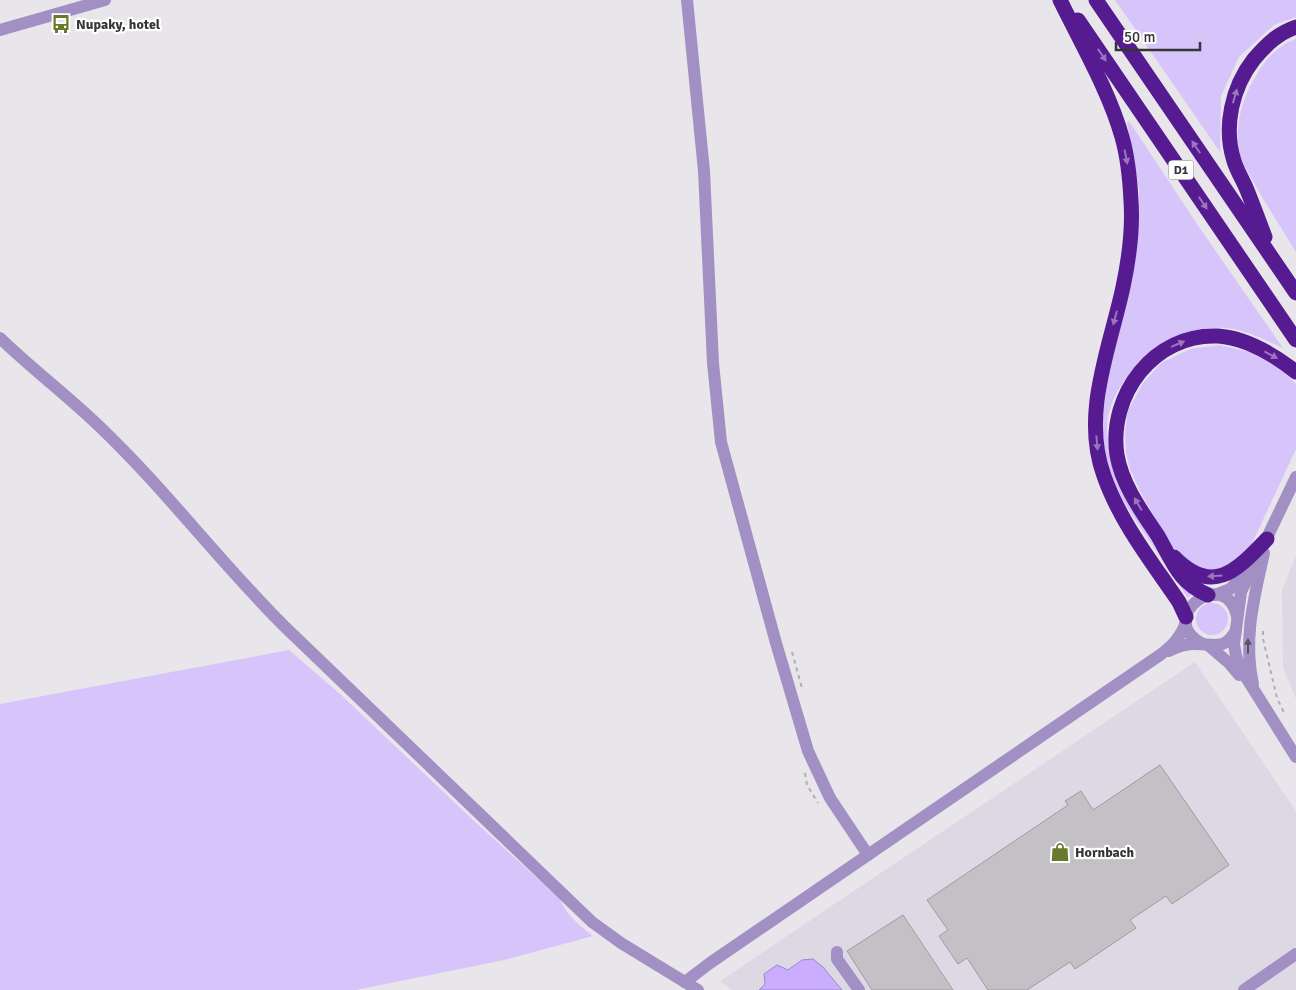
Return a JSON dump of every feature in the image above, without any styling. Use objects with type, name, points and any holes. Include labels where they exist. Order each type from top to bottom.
[{"type":"highway","points":[[1060,0],[1113,111],[1122,138],[1129,172],[1131,227],[1127,264],[1098,394],[1095,424],[1097,451],[1111,495],[1123,517],[1178,602],[1186,620]]},
{"type":"highway","name":"D1","points":[[1064,0],[1296,340]]},
{"type":"highway","name":"D1","points":[[1096,0],[1296,293]]},
{"type":"highway","points":[[1273,259],[1234,162],[1229,135],[1231,110],[1239,83],[1251,63],[1268,42],[1296,27]]},
{"type":"highway","points":[[1212,595],[1193,588],[1182,578],[1136,502],[1122,474],[1117,456],[1116,436],[1117,419],[1121,406],[1131,383],[1150,361],[1178,343],[1205,336],[1219,336],[1244,341],[1279,359],[1296,372]]},
{"type":"highway","points":[[1163,545],[1192,572],[1201,576],[1212,577],[1232,571],[1242,564],[1267,539]]},
{"type":"street","points":[[0,30],[79,3],[105,0]]},
{"type":"street","points":[[687,0],[704,171],[712,363],[721,442],[776,643],[808,751],[830,798],[868,856]]},
{"type":"street","points":[[0,338],[100,426],[164,492],[245,587],[282,625],[592,922],[621,943],[698,990]]},
{"type":"street","points":[[1296,477],[1241,592],[1234,644],[1242,671],[1296,757]]},
{"type":"street","points":[[1256,694],[1249,661],[1249,636],[1256,586],[1267,539]]},
{"type":"street","points":[[686,982],[710,963],[1160,655],[1182,633],[1192,603],[1201,597],[1230,589],[1251,568]]},
{"type":"street","points":[[1160,655],[1180,646],[1218,645],[1226,642],[1233,635],[1237,622],[1231,603],[1223,597],[1212,595]]},
{"type":"street","points":[[1186,620],[1190,634],[1229,663],[1256,694]]},
{"type":"street","points":[[837,952],[837,959],[858,990]]},
{"type":"street","points":[[1244,990],[1295,957]]},
{"type":"path","points":[[1263,629],[1262,639],[1277,698],[1285,715]]},
{"type":"path","points":[[776,643],[784,640],[794,656],[802,686],[802,694]]},
{"type":"shaded area","points":[[1115,0],[1296,0],[1296,17],[1274,25],[1239,57],[1221,96],[1220,152]]},
{"type":"shaded area","points":[[1296,39],[1296,252],[1241,159],[1238,149],[1238,126],[1247,93],[1264,63],[1273,53]]},
{"type":"shaded area","points":[[1129,121],[1199,227],[1283,348],[1248,333],[1226,328],[1210,328],[1182,334],[1157,347],[1146,356],[1126,378],[1113,401],[1107,420],[1107,436],[1113,468],[1178,579],[1191,595],[1188,598],[1118,494],[1106,460],[1102,428],[1105,391],[1137,251],[1139,189],[1127,123]]},
{"type":"shaded area","points":[[1219,345],[1251,352],[1282,370],[1296,384],[1296,449],[1249,550],[1232,568],[1207,571],[1187,561],[1169,543],[1142,495],[1130,469],[1126,453],[1125,431],[1128,411],[1143,383],[1161,363],[1190,349]]},
{"type":"shaded area","points":[[1296,556],[1296,699],[1283,668],[1282,590]]},
{"type":"shaded area","points":[[1212,603],[1218,604],[1223,608],[1227,613],[1227,625],[1223,630],[1218,634],[1212,635],[1206,634],[1201,630],[1197,625],[1196,619],[1197,613],[1201,608],[1206,604]]},
{"type":"shaded area","points":[[289,650],[339,693],[473,820],[560,899],[578,924],[593,936],[504,960],[356,990],[0,990],[0,704]]},
{"type":"shaded area","points":[[1195,662],[1296,811],[1296,990],[732,990],[720,981]]},
{"type":"shaded area","points":[[813,959],[823,967],[842,990],[759,990],[765,984],[764,974],[777,965],[788,970],[802,960]]},
{"type":"building","name":"Hornbach","points":[[1160,765],[1229,865],[1172,904],[1166,896],[1130,920],[1136,928],[1075,969],[1070,962],[1027,990],[988,990],[967,958],[958,964],[939,936],[948,930],[927,900],[1068,805],[1065,801],[1081,791],[1093,810]]},
{"type":"building","points":[[903,915],[953,990],[872,990],[847,951]]},
{"type":"place","name":"Nupaky, hotel","points":[[61,24]]},
{"type":"place","name":"Hornbach","points":[[1060,852]]}]
